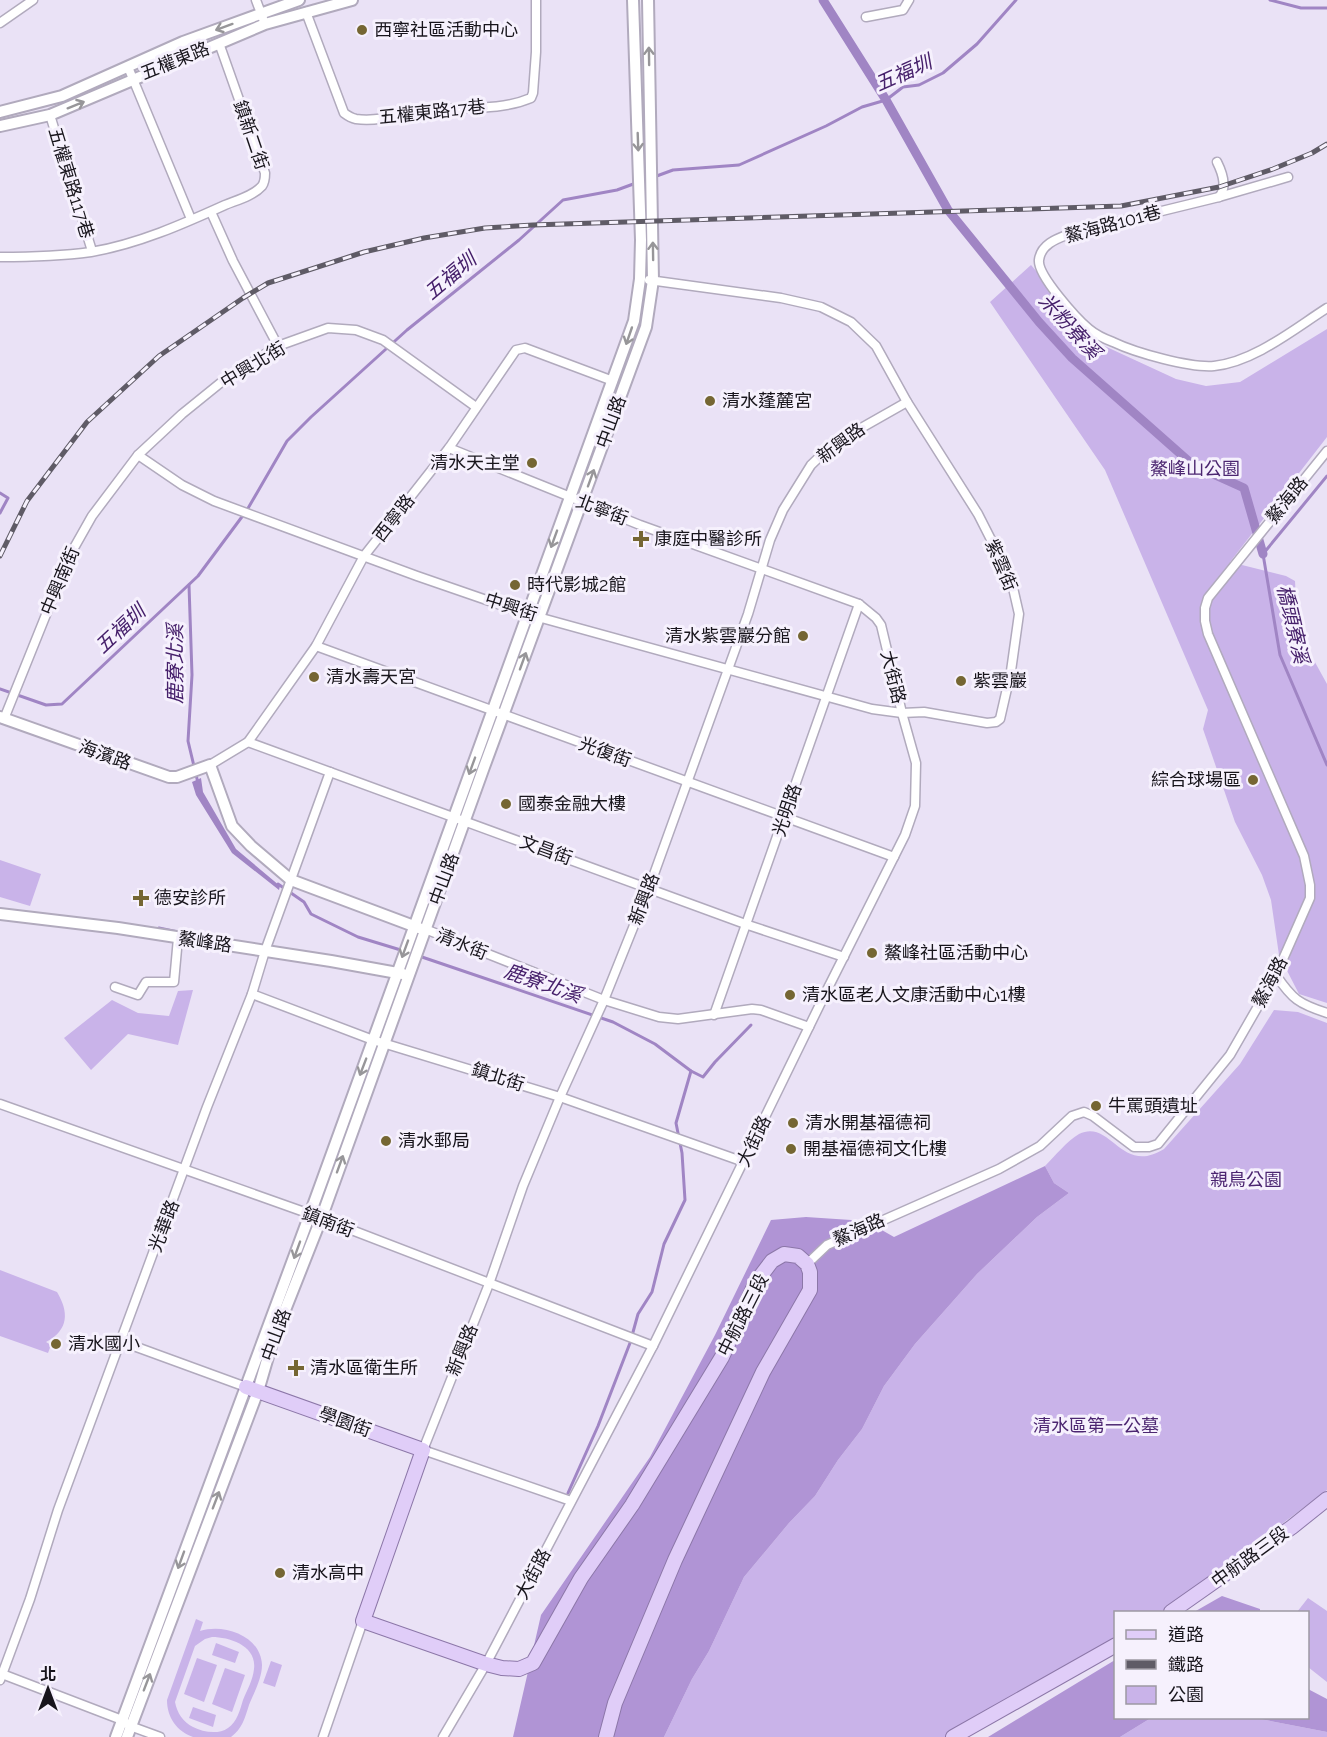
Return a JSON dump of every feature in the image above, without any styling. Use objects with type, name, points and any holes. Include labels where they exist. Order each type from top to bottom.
[{"type":"main road","name":"中航路三段","points":[[363,1621],[502,1668],[519,1669],[533,1663],[581,1578],[632,1505],[722,1357],[756,1282],[772,1261],[784,1254],[798,1256],[807,1264]]},
{"type":"main road","points":[[606,1737],[619,1693],[675,1560],[763,1372],[810,1290],[810,1272],[807,1264]]},
{"type":"main road","name":"學園街","points":[[252,1389],[423,1450]]},
{"type":"main road","name":"新興路","points":[[363,1621],[423,1450]]},
{"type":"main road","name":"中航路三段","points":[[1172,1611],[1292,1527],[1327,1499]]},
{"type":"main road","points":[[953,1737],[1114,1646]]},
{"type":"street","points":[[0,23],[33,0]]},
{"type":"street","points":[[256,0],[265,24]]},
{"type":"street","name":"五權東路","points":[[0,112],[62,96],[183,42],[299,0]]},
{"type":"street","name":"五權東路","points":[[0,126],[50,116],[134,78],[265,24],[352,0]]},
{"type":"street","name":"五權東路17巷","points":[[306,12],[344,113],[356,119],[379,118],[427,110],[513,104],[531,98],[536,52],[536,0]]},
{"type":"street","name":"中山路","points":[[252,1389],[321,1219],[379,1041],[397,972],[634,321],[640,279],[633,0]]},
{"type":"street","name":"中山路","points":[[116,1737],[126,1728],[252,1389],[310,1214],[379,1041],[409,977],[646,327],[653,280],[648,0]]},
{"type":"street","points":[[866,17],[903,10],[909,0]]},
{"type":"street","name":"鎮新二街","points":[[0,257],[42,257],[92,251],[136,241],[211,212],[254,192],[265,181],[266,173],[219,43]]},
{"type":"street","points":[[128,67],[191,219]]},
{"type":"street","name":"五權東路117巷","points":[[50,116],[92,251]]},
{"type":"street","points":[[1217,162],[1222,173],[1223,188],[1219,197]]},
{"type":"street","points":[[1219,197],[1288,177]]},
{"type":"street","name":"鰲海路101巷","points":[[1219,197],[1072,233],[1052,241],[1043,250],[1038,261],[1042,272],[1048,283],[1090,330],[1113,343],[1197,366],[1215,366],[1250,356],[1327,308]]},
{"type":"street","points":[[211,212],[233,261],[278,346]]},
{"type":"street","points":[[640,279],[781,298],[821,307],[851,322],[876,346],[907,402]]},
{"type":"street","name":"中興北街","points":[[138,455],[182,414],[224,380],[278,346],[328,328],[356,330],[383,340],[476,407]]},
{"type":"street","name":"西寧路","points":[[210,765],[248,742],[316,646],[364,556],[449,448],[516,350],[525,348],[613,381]]},
{"type":"street","name":"新興路","points":[[423,1450],[489,1284],[523,1186],[649,888],[783,510],[811,465],[833,444],[907,402]]},
{"type":"street","name":"紫雲街","points":[[902,713],[924,712],[987,723],[1000,719],[1011,671],[1019,614],[1011,579],[978,514],[907,402]]},
{"type":"street","name":"北寧街","points":[[449,448],[582,502],[859,604]]},
{"type":"street","name":"鰲海路","points":[[807,1264],[827,1245],[999,1169],[1041,1146],[1072,1116],[1084,1112],[1093,1116],[1134,1147],[1149,1147],[1158,1144],[1230,1055],[1276,975],[1310,898],[1310,885],[1304,856],[1208,634],[1205,608],[1214,590],[1327,451]]},
{"type":"street","name":"中興街","points":[[138,455],[182,485],[214,501],[527,614],[872,709],[902,713]]},
{"type":"street","name":"中興南街","points":[[2,718],[70,555],[92,516],[138,455]]},
{"type":"street","name":"大街路","points":[[443,1737],[486,1664],[653,1346],[911,820],[917,794],[916,763],[880,625],[876,618],[859,604]]},
{"type":"street","name":"光明路","points":[[714,1015],[859,604]]},
{"type":"street","name":"光復街","points":[[316,646],[894,857]]},
{"type":"street","name":"海濱路","points":[[2,718],[169,777],[177,777],[210,765]]},
{"type":"street","name":"文昌街","points":[[248,742],[747,925],[844,957]]},
{"type":"street","name":"清水街","points":[[210,765],[232,826],[251,846],[291,880],[425,929],[603,1000],[659,1017],[678,1019],[758,1009],[809,1027]]},
{"type":"street","name":"光華路","points":[[1,1677],[30,1599],[58,1510],[252,994],[265,951],[330,772]]},
{"type":"street","name":"鰲峰路","points":[[0,914],[118,928],[397,972],[409,977]]},
{"type":"street","points":[[115,987],[138,995],[146,982],[174,982],[178,938]]},
{"type":"street","points":[[1276,975],[1289,994],[1310,1007],[1327,1013]]},
{"type":"street","name":"鎮北街","points":[[252,994],[379,1041],[560,1097],[744,1162]]},
{"type":"street","name":"鎮南街","points":[[0,1104],[310,1214],[653,1346]]},
{"type":"street","name":"學園街","points":[[120,1341],[252,1389]]},
{"type":"street","name":"學園街","points":[[423,1450],[571,1501]]},
{"type":"street","name":"新興路","points":[[323,1737],[363,1621]]},
{"type":"street","points":[[1,1677],[126,1728],[160,1737]]},
{"type":"green space","name":"鰲峰山公園","points":[[1031,265],[1098,343],[1176,379],[1206,386],[1240,382],[1327,329],[1327,437],[1230,562],[1286,576],[1295,581],[1300,635],[1327,684],[1327,1003],[1299,994],[1279,955],[1271,900],[1262,875],[1235,822],[1203,729],[1208,710],[1105,470],[990,302]]},
{"type":"green space","points":[[0,860],[41,874],[30,906],[0,897]]},
{"type":"green space","points":[[193,990],[178,1045],[128,1034],[91,1070],[64,1038],[112,1000],[138,1013],[169,1016],[178,991]]},
{"type":"green space","name":"清水區第一公墓","points":[[1274,1010],[1298,1012],[1327,1023],[1327,1490],[1166,1611],[1114,1611],[1114,1645],[954,1737],[664,1737],[744,1577],[815,1496],[838,1460],[862,1429],[884,1386],[915,1344],[977,1274],[1037,1217],[1069,1193],[1054,1183],[1045,1166],[1075,1137],[1090,1131],[1100,1133],[1127,1152],[1137,1156],[1149,1155],[1164,1149],[1240,1064]]},
{"type":"green space","points":[[0,1270],[57,1292],[64,1307],[65,1320],[59,1332],[46,1342],[51,1345],[48,1353],[0,1336]]},
{"type":"green space","points":[[1308,1598],[1327,1611],[1327,1682],[1309,1668],[1309,1611],[1298,1611]]},
{"type":"green space","points":[[196,1619],[203,1622],[200,1631],[220,1629],[240,1634],[255,1646],[260,1655],[262,1670],[259,1680],[243,1723],[231,1737],[193,1737],[187,1734],[171,1718],[167,1700]],"holes":[[[212,1637],[241,1644],[251,1654],[254,1661],[251,1681],[238,1715],[234,1723],[220,1732],[210,1732],[189,1725],[183,1720],[175,1702],[195,1646]]]},
{"type":"green space","points":[[216,1643],[239,1652],[235,1663],[212,1655]]},
{"type":"green space","points":[[197,1658],[217,1665],[204,1702],[184,1694]]},
{"type":"green space","points":[[271,1661],[282,1665],[275,1687],[263,1683]]},
{"type":"green space","points":[[225,1668],[245,1675],[232,1712],[212,1704]]},
{"type":"green space","points":[[193,1707],[216,1715],[213,1727],[189,1718]]},
{"type":"green space","points":[[1149,1719],[1260,1719],[1327,1732],[1327,1737],[1120,1737]]},
{"type":"shaded area","points":[[201,778],[203,792],[236,849],[280,886],[279,890],[232,853],[196,795],[192,782]]},
{"type":"shaded area","points":[[1045,1166],[1054,1183],[1069,1193],[1037,1217],[977,1274],[915,1344],[884,1386],[862,1429],[838,1460],[815,1496],[744,1577],[664,1737],[513,1737],[541,1615],[650,1457],[715,1335],[771,1220],[806,1217],[866,1221],[894,1237]]},
{"type":"shaded area","points":[[1222,1596],[1260,1609],[1260,1611],[1196,1611]]},
{"type":"shaded area","points":[[1114,1661],[1114,1719],[1149,1719],[1120,1737],[988,1737]]},
{"type":"shaded area","points":[[1309,1690],[1327,1699],[1327,1732],[1260,1719],[1309,1719]]},
{"type":"waterway","name":"米粉寮溪","points":[[823,0],[886,100],[948,210],[1039,322],[1072,358],[1193,465],[1244,488],[1263,554]]},
{"type":"waterway","name":"五福圳","points":[[654,177],[673,170],[739,165],[826,126],[862,107],[886,100],[903,87],[919,85],[943,73],[977,44],[1016,0]]},
{"type":"waterway","name":"五福圳","points":[[1270,0],[1301,8],[1327,8]]},
{"type":"waterway","name":"五福圳","points":[[0,689],[46,705],[62,704],[198,576],[247,510],[287,441],[311,417],[407,330],[519,240],[563,200],[617,190],[636,183]]},
{"type":"waterway","name":"橋頭寮溪","points":[[1327,476],[1263,554],[1280,655],[1327,765]]},
{"type":"waterway","points":[[0,493],[8,498],[0,513]]},
{"type":"waterway","name":"鹿寮北溪","points":[[189,585],[192,675],[188,741],[198,783]]},
{"type":"waterway","name":"鹿寮北溪","points":[[278,884],[304,902],[311,914],[358,937],[404,951]]},
{"type":"waterway","points":[[159,928],[178,932]]},
{"type":"waterway","name":"鹿寮北溪","points":[[419,956],[613,1022],[655,1044],[691,1071],[676,1123],[682,1153],[685,1200],[664,1244],[652,1292],[638,1314],[630,1343],[598,1426],[568,1493]]},
{"type":"waterway","points":[[691,1071],[703,1077],[751,1025]]},
{"type":"railway","points":[[0,556],[27,501],[87,422],[159,356],[268,283],[364,252],[424,238],[485,228],[533,225],[1121,206],[1219,187],[1273,169],[1312,153],[1327,144]]},
{"type":"place","name":"西寧社區活動中心","points":[[362,30]]},
{"type":"place","name":"清水蓬麓宮","points":[[710,401]]},
{"type":"place","name":"清水天主堂","points":[[532,463]]},
{"type":"place","name":"康庭中醫診所","points":[[641,539]]},
{"type":"place","name":"時代影城2館","points":[[515,585]]},
{"type":"place","name":"清水紫雲巖分館","points":[[803,636]]},
{"type":"place","name":"清水壽天宮","points":[[314,677]]},
{"type":"place","name":"紫雲巖","points":[[961,681]]},
{"type":"place","name":"綜合球場區","points":[[1253,780]]},
{"type":"place","name":"國泰金融大樓","points":[[506,804]]},
{"type":"place","name":"德安診所","points":[[141,898]]},
{"type":"place","name":"鰲峰社區活動中心","points":[[872,953]]},
{"type":"place","name":"清水區老人文康活動中心1樓","points":[[790,995]]},
{"type":"place","name":"牛罵頭遺址","points":[[1096,1106]]},
{"type":"place","name":"清水開基福德祠","points":[[793,1123]]},
{"type":"place","name":"清水郵局","points":[[386,1141]]},
{"type":"place","name":"開基福德祠文化樓","points":[[791,1149]]},
{"type":"place","name":"清水國小","points":[[56,1344]]},
{"type":"place","name":"清水區衛生所","points":[[296,1368]]},
{"type":"place","name":"清水高中","points":[[280,1573]]},
{"type":"park label","name":"親鳥公園","points":[[1246,1180]]}]
